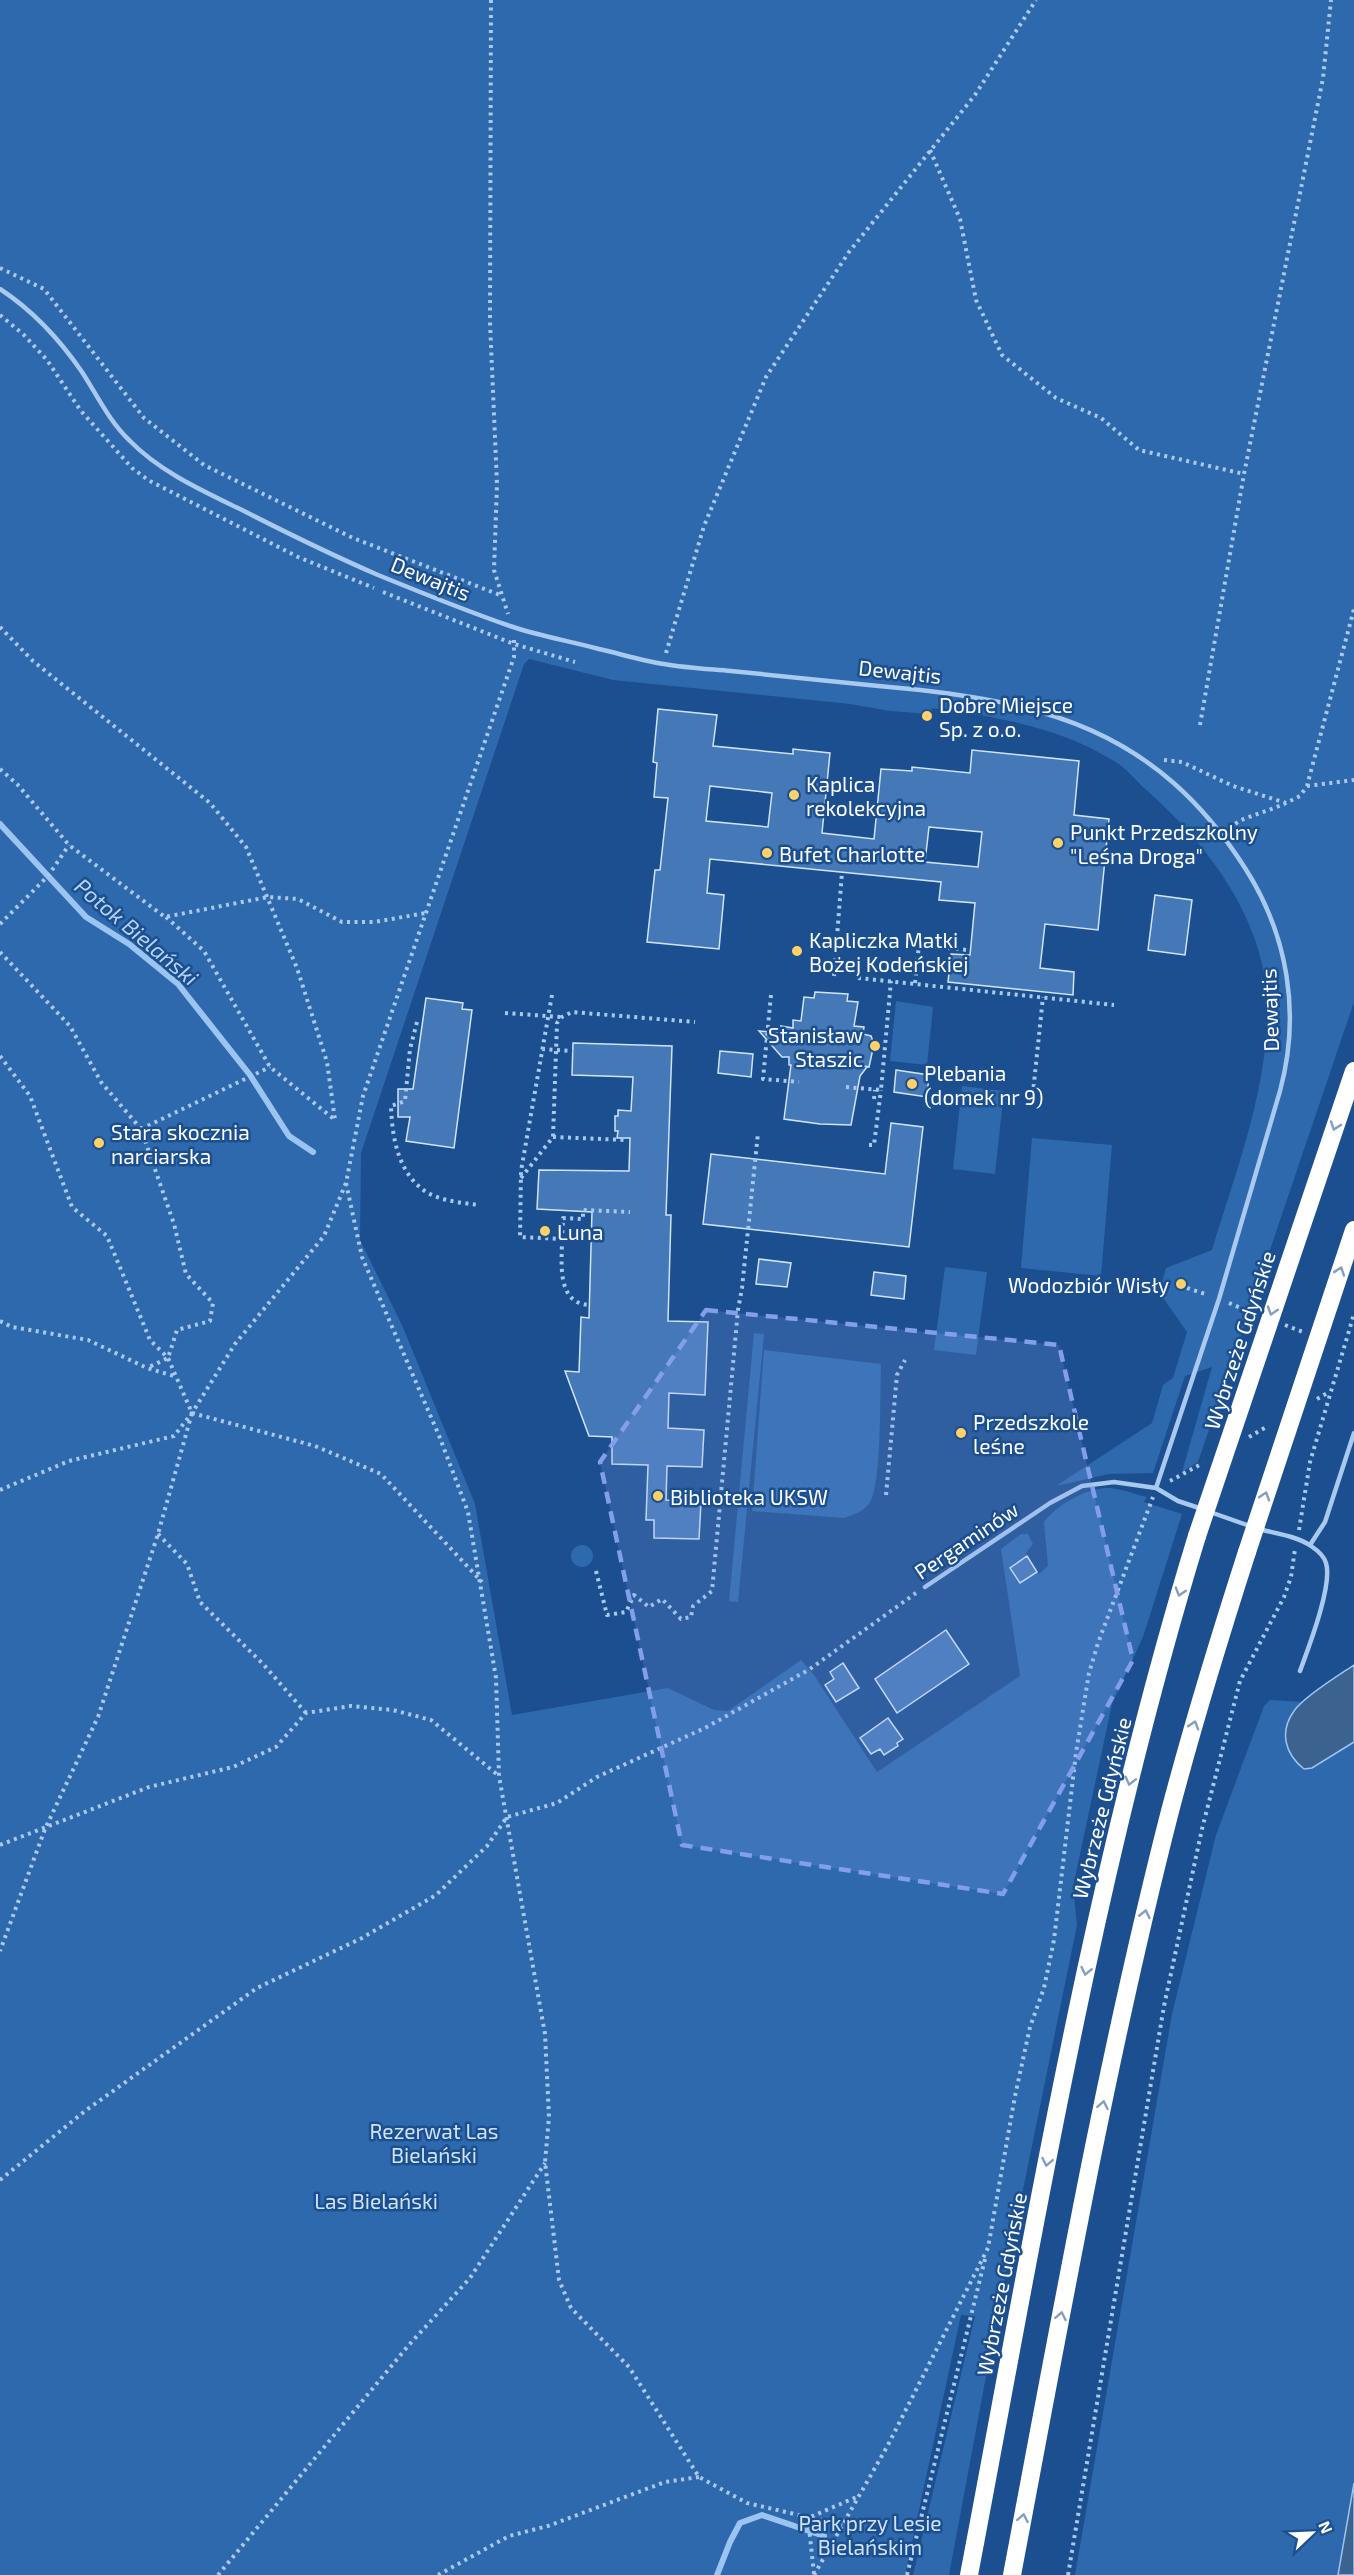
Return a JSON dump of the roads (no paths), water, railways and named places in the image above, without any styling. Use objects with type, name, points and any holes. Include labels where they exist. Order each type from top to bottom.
[{"type":"highway","name":"Wybrzeże Gdyńskie","points":[[969,2575],[1048,2156],[1096,1923],[1148,1709],[1197,1536],[1354,1071]]},
{"type":"highway","points":[[1012,2575],[1081,2212],[1142,1924],[1188,1744],[1247,1552],[1354,1230]]},
{"type":"lane","name":"Dewajtis","points":[[0,289],[19,303],[57,340],[81,371],[121,432],[157,463],[202,490],[312,546],[514,628],[663,664],[972,695],[1031,708],[1109,738],[1141,758],[1187,795],[1221,834],[1251,878],[1271,917],[1287,973],[1290,1019],[1284,1077],[1218,1299],[1156,1488]]},
{"type":"lane","points":[[1310,1545],[1325,1522],[1354,1433]]},
{"type":"lane","name":"Pergaminów","points":[[925,1587],[1050,1503],[1082,1486],[1114,1482],[1156,1488]]},
{"type":"lane","points":[[1156,1488],[1178,1501],[1227,1519],[1297,1540],[1310,1545],[1320,1553],[1326,1564],[1327,1575],[1317,1620],[1300,1671]]},
{"type":"waterway","name":"Potok Bielański","points":[[0,824],[86,917],[129,944],[178,984],[250,1075],[289,1136],[313,1152]]},
{"type":"waterway","points":[[717,2575],[740,2523],[762,2515],[824,2536]]},
{"type":"place","name":"Dobre Miejsce Sp. z o.o.","points":[[927,716]]},
{"type":"place","name":"Kaplica rekolekcyjna","points":[[794,795]]},
{"type":"place","name":"Punkt Przedszkolny \"Leśna Droga\"","points":[[1058,843]]},
{"type":"place","name":"Bufet Charlotte","points":[[767,853]]},
{"type":"place","name":"Kapliczka Matki Bożej Kodeńskiej","points":[[797,951]]},
{"type":"place","name":"Stanisław Staszic","points":[[875,1046]]},
{"type":"place","name":"Plebania (domek nr 9)","points":[[912,1084]]},
{"type":"place","name":"Stara skocznia narciarska","points":[[99,1143]]},
{"type":"place","name":"Luna","points":[[545,1231]]},
{"type":"place","name":"Wodozbiór Wisły","points":[[1181,1284]]},
{"type":"place","name":"Przedszkole leśne","points":[[961,1433]]},
{"type":"place","name":"Biblioteka UKSW","points":[[658,1496]]},
{"type":"park label","name":"Rezerwat Las Bielański","points":[[434,2142]]},
{"type":"park label","name":"Las Bielański","points":[[376,2200]]},
{"type":"park label","name":"Park przy Lesie Bielańskim","points":[[870,2534]]}]
